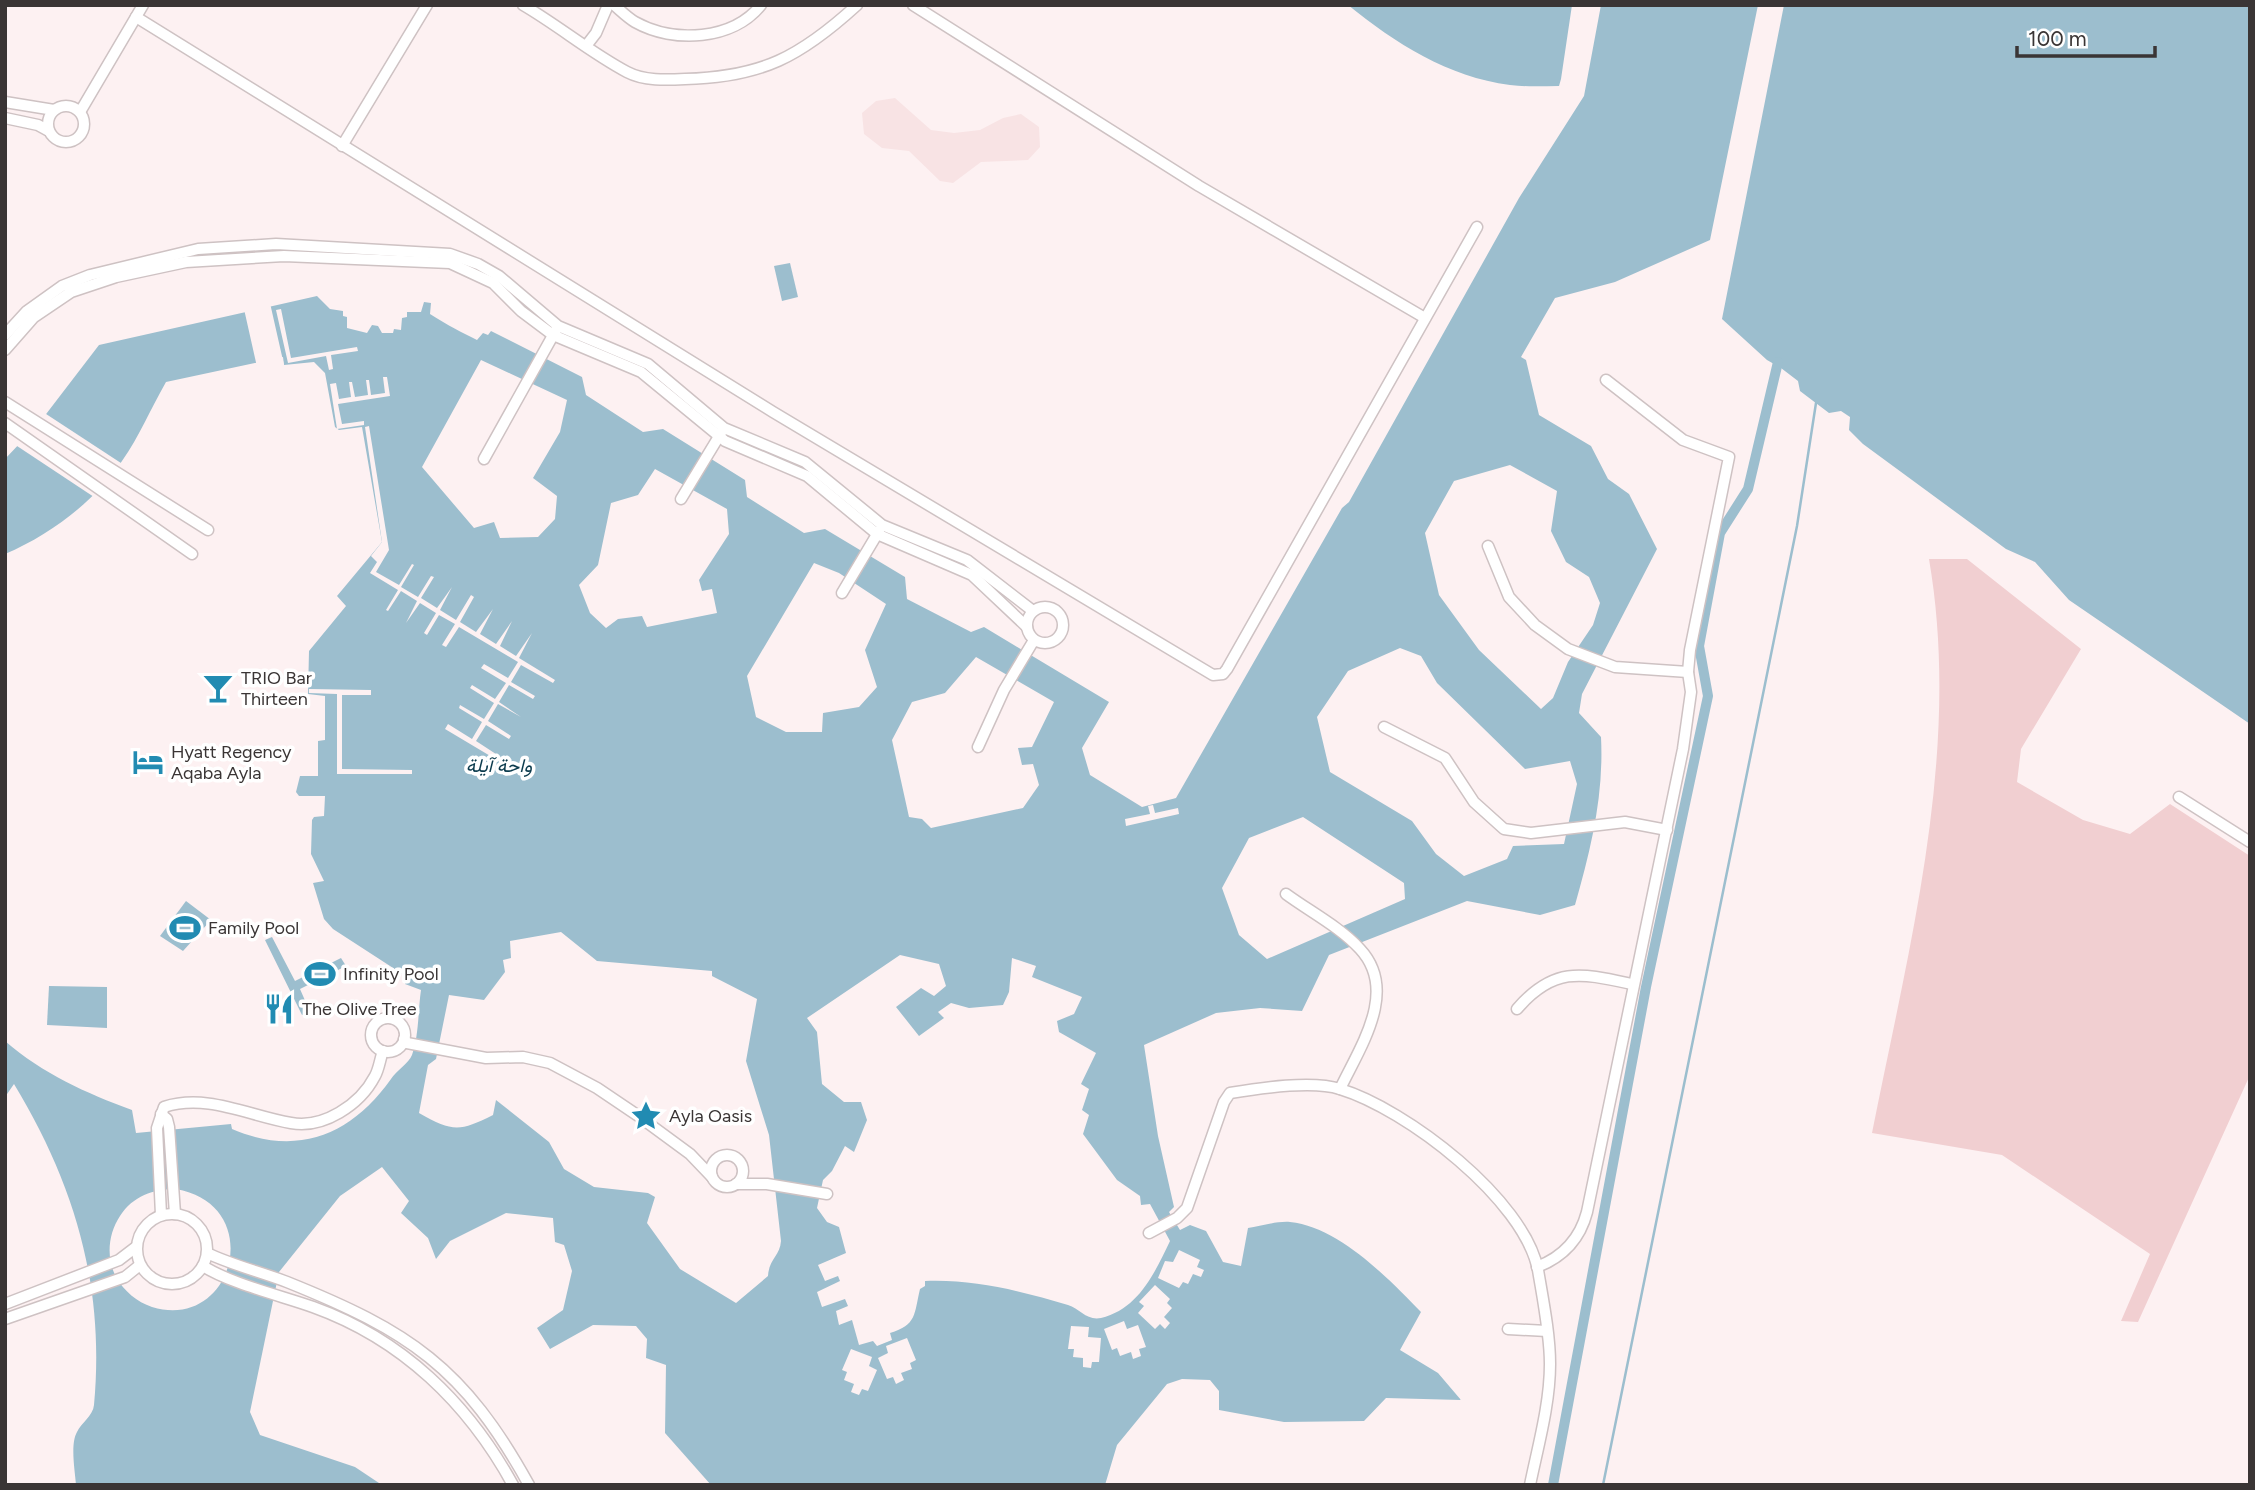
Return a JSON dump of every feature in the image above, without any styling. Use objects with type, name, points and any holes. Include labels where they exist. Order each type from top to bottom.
[{"type":"street","points":[[80,112],[143,5]]},
{"type":"street","points":[[342,146],[427,5]]},
{"type":"street","points":[[523,5],[627,72],[645,78],[667,80],[735,76],[778,62],[803,50],[857,5]]},
{"type":"street","points":[[586,46],[596,33],[608,5]]},
{"type":"street","points":[[614,5],[635,23],[663,32],[701,35],[738,25],[761,5]]},
{"type":"street","points":[[913,5],[1199,186],[1425,318]]},
{"type":"street","points":[[136,17],[772,412],[1213,676],[1223,674],[1227,670],[1477,227]]},
{"type":"street","points":[[5,102],[54,110],[70,106],[80,112],[84,124],[76,140],[63,143],[38,125],[5,118]]},
{"type":"street","points":[[49,131],[48,119],[54,110]]},
{"type":"street","points":[[5,335],[42,299],[90,275],[198,249],[246,244],[450,263],[493,283],[521,312],[641,372],[721,433],[807,476],[877,534],[972,575],[1027,627],[1034,640]]},
{"type":"street","points":[[5,350],[44,310],[71,292],[93,284],[209,258],[308,251]]},
{"type":"street","points":[[484,460],[555,331]]},
{"type":"street","points":[[1537,1268],[1566,1251],[1585,1222],[1632,984],[1689,720],[1691,692],[1688,672],[1729,457],[1683,440],[1605,380]]},
{"type":"street","points":[[5,402],[208,530]]},
{"type":"street","points":[[7,424],[192,554]]},
{"type":"street","points":[[681,499],[721,433]]},
{"type":"street","points":[[842,593],[877,534]]},
{"type":"street","points":[[877,534],[967,560],[1033,611]]},
{"type":"street","points":[[1488,546],[1509,597],[1535,625],[1568,649],[1615,667],[1688,672]]},
{"type":"street","points":[[1027,627],[1033,611],[1044,607],[1056,611],[1063,627],[1052,642],[1034,640]]},
{"type":"street","points":[[978,747],[1004,690],[1034,640]]},
{"type":"street","points":[[1384,727],[1445,758],[1474,802],[1504,829],[1531,833],[1625,821],[1667,830]]},
{"type":"street","points":[[2179,797],[2250,842]]},
{"type":"street","points":[[1286,894],[1360,948],[1374,973],[1377,995],[1369,1027],[1340,1089]]},
{"type":"street","points":[[1517,1009],[1538,986],[1563,976],[1583,975],[1632,984]]},
{"type":"street","points":[[379,1020],[398,1020],[405,1041],[396,1049],[383,1051],[373,1043],[371,1037],[374,1024],[379,1020]]},
{"type":"street","points":[[405,1041],[486,1058],[523,1056],[550,1063],[597,1088],[690,1154],[723,1186],[765,1184],[827,1194]]},
{"type":"street","points":[[161,1211],[157,1128],[161,1114],[168,1105],[222,1105],[291,1123],[311,1124],[346,1109],[375,1077],[383,1051]]},
{"type":"street","points":[[1149,1233],[1177,1218],[1187,1208],[1224,1102],[1230,1093],[1317,1084],[1340,1089],[1380,1105],[1410,1122],[1489,1188],[1508,1214],[1537,1268],[1548,1331],[1549,1380],[1530,1485]]},
{"type":"street","points":[[161,1114],[169,1127],[174,1209]]},
{"type":"street","points":[[690,1154],[705,1157],[734,1156],[743,1169],[765,1184]]},
{"type":"street","points":[[712,1177],[713,1164],[723,1156]]},
{"type":"street","points":[[736,1184],[743,1169]]},
{"type":"street","points":[[174,1209],[199,1227],[210,1255],[207,1268],[190,1279],[171,1284],[153,1279],[140,1265],[136,1248],[143,1227],[161,1211],[174,1209]]},
{"type":"street","points":[[5,1304],[119,1259],[136,1248]]},
{"type":"street","points":[[210,1255],[282,1280],[372,1318],[432,1359],[472,1397],[508,1446],[529,1485]]},
{"type":"street","points":[[5,1319],[125,1277],[140,1265]]},
{"type":"street","points":[[207,1268],[349,1322],[387,1343],[418,1366],[468,1415],[513,1485]]},
{"type":"street","points":[[78,1276],[83,1293]]},
{"type":"street","points":[[1508,1329],[1548,1331]]},
{"type":"shaded area","points":[[895,98],[931,130],[954,133],[980,130],[1003,118],[1021,114],[1039,127],[1040,147],[1028,160],[981,162],[953,183],[940,181],[909,151],[882,148],[864,134],[862,113],[876,101]]},
{"type":"shaded area","points":[[1929,559],[1967,559],[2081,649],[2021,749],[2017,782],[2083,820],[2130,834],[2170,804],[2250,856],[2250,1075],[2138,1322],[2121,1321],[2150,1254],[2002,1155],[1872,1133],[1915,920],[1935,776],[1939,703],[1938,631]]},
{"type":"water","points":[[1348,5],[1572,5],[1559,86],[1510,85],[1487,81],[1444,66],[1404,45]]},
{"type":"water","name":"واحة آيلة","points":[[1601,5],[1758,5],[1710,240],[1615,282],[1555,298],[1521,357],[1526,360],[1539,415],[1591,446],[1608,479],[1629,494],[1657,549],[1582,694],[1579,713],[1601,737],[1601,759],[1595,822],[1575,905],[1540,915],[1467,901],[1329,955],[1302,1011],[1260,1008],[1216,1013],[1144,1045],[1158,1136],[1174,1207],[1169,1212],[1180,1230],[1190,1225],[1206,1231],[1223,1262],[1241,1266],[1248,1228],[1290,1222],[1308,1226],[1345,1244],[1378,1270],[1421,1312],[1400,1350],[1438,1373],[1461,1400],[1386,1398],[1364,1421],[1284,1422],[1219,1410],[1219,1391],[1210,1380],[1182,1379],[1167,1384],[1117,1445],[1105,1485],[711,1485],[665,1433],[666,1365],[646,1358],[647,1339],[636,1326],[593,1325],[550,1349],[537,1328],[563,1310],[572,1271],[564,1245],[555,1242],[553,1218],[506,1213],[450,1241],[436,1259],[428,1238],[401,1213],[409,1201],[382,1167],[340,1196],[279,1272],[250,1412],[260,1435],[355,1467],[382,1485],[76,1485],[75,1437],[94,1405],[95,1319],[90,1278],[81,1238],[54,1160],[14,1084],[5,1097],[5,1041],[19,1053],[66,1082],[132,1110],[136,1133],[231,1124],[232,1129],[256,1137],[279,1141],[301,1140],[341,1127],[359,1114],[408,1061],[416,1040],[421,990],[405,984],[407,977],[333,929],[324,919],[313,883],[324,881],[311,854],[312,820],[314,817],[324,816],[325,796],[299,796],[296,792],[300,776],[318,776],[318,741],[325,740],[325,696],[308,694],[309,651],[346,606],[337,596],[382,542],[362,427],[339,430],[335,427],[325,373],[314,362],[284,365],[283,357],[166,382],[128,452],[98,490],[70,516],[5,554],[5,459],[40,422],[99,345],[317,296],[330,309],[343,311],[343,316],[347,317],[347,328],[367,333],[372,325],[378,326],[382,333],[393,333],[394,329],[401,330],[402,318],[407,317],[407,312],[421,312],[424,302],[431,303],[430,314],[477,340],[483,333],[488,335],[491,331],[582,377],[586,395],[643,432],[663,429],[745,480],[747,497],[804,533],[825,529],[905,577],[907,599],[971,632],[984,627],[1109,702],[1082,748],[1090,775],[1142,807],[1176,798],[1342,508],[1349,502],[1519,198],[1584,96]],"holes":[[[481,360],[567,400],[560,432],[533,478],[557,496],[555,519],[538,537],[500,538],[494,522],[474,528],[422,467]],[[1510,465],[1557,491],[1551,531],[1566,562],[1589,577],[1600,603],[1593,625],[1568,662],[1553,698],[1541,709],[1479,650],[1439,595],[1425,533],[1454,481]],[[655,469],[727,509],[729,534],[699,580],[702,591],[712,589],[717,613],[647,627],[642,616],[618,619],[606,628],[590,613],[579,585],[598,565],[611,503],[638,495]],[[814,563],[839,573],[886,604],[865,650],[877,687],[859,707],[823,713],[822,732],[786,732],[756,717],[747,676]],[[1400,648],[1421,656],[1437,683],[1525,769],[1570,761],[1577,784],[1564,844],[1513,846],[1507,859],[1464,876],[1436,854],[1412,821],[1330,772],[1317,717],[1348,671]],[[976,657],[1054,702],[1032,747],[1018,748],[1022,765],[1033,764],[1039,785],[1023,808],[931,828],[922,819],[909,817],[892,740],[912,702],[945,693]],[[1303,817],[1404,883],[1405,899],[1267,959],[1239,935],[1222,888],[1249,838]],[[561,932],[597,961],[712,971],[712,976],[757,999],[746,1061],[769,1135],[781,1241],[768,1276],[736,1303],[680,1269],[647,1223],[655,1197],[648,1193],[594,1187],[564,1169],[549,1142],[496,1100],[493,1115],[464,1127],[440,1124],[419,1113],[428,1065],[436,1059],[449,995],[484,1000],[505,972],[503,960],[511,958],[510,941]],[[900,955],[939,964],[946,986],[934,996],[921,988],[896,1007],[919,1036],[944,1018],[938,1012],[951,1003],[969,1008],[1003,1005],[1009,992],[1012,958],[1036,966],[1032,977],[1082,997],[1074,1014],[1057,1021],[1059,1032],[1096,1053],[1081,1084],[1089,1089],[1082,1110],[1089,1115],[1083,1134],[1117,1180],[1140,1196],[1141,1205],[1150,1204],[1170,1241],[1136,1298],[1126,1307],[1101,1318],[1088,1316],[1068,1305],[1015,1291],[979,1284],[925,1281],[925,1286],[920,1289],[913,1317],[905,1326],[890,1333],[892,1340],[877,1346],[873,1341],[859,1345],[852,1320],[839,1325],[836,1311],[848,1306],[845,1299],[822,1307],[817,1292],[840,1281],[838,1276],[825,1281],[818,1265],[846,1253],[839,1227],[827,1222],[817,1208],[823,1180],[832,1171],[845,1146],[854,1152],[867,1120],[861,1102],[844,1102],[822,1084],[817,1032],[807,1018]],[[176,1189],[204,1200],[222,1218],[230,1240],[229,1263],[220,1285],[203,1301],[180,1310],[152,1307],[136,1299],[119,1282],[111,1262],[111,1238],[120,1216],[131,1203],[152,1192]],[[1179,1250],[1200,1260],[1197,1267],[1204,1270],[1201,1277],[1193,1274],[1188,1284],[1183,1282],[1179,1288],[1158,1278],[1165,1261],[1173,1262]],[[1155,1285],[1170,1299],[1167,1303],[1172,1308],[1164,1317],[1170,1323],[1165,1329],[1160,1324],[1155,1329],[1138,1313],[1144,1306],[1139,1302]],[[1124,1321],[1127,1329],[1138,1325],[1146,1347],[1139,1349],[1141,1356],[1133,1359],[1131,1352],[1120,1356],[1117,1348],[1112,1350],[1104,1329]],[[1071,1326],[1089,1327],[1088,1337],[1101,1338],[1099,1362],[1092,1362],[1091,1368],[1083,1367],[1083,1358],[1073,1357],[1074,1349],[1068,1349]],[[907,1338],[916,1360],[910,1363],[912,1369],[901,1373],[904,1380],[896,1384],[893,1377],[887,1379],[878,1358],[888,1353],[886,1346]],[[851,1349],[872,1357],[869,1366],[877,1370],[868,1391],[862,1389],[859,1395],[851,1392],[854,1384],[844,1380],[847,1372],[842,1370]]]},
{"type":"water","points":[[1784,5],[2250,5],[2250,724],[2069,600],[2035,562],[2006,549],[1863,444],[1849,430],[1850,417],[1841,411],[1829,413],[1800,391],[1798,381],[1781,368],[1781,363],[1775,360],[1774,364],[1767,360],[1722,319]]},
{"type":"water","points":[[790,263],[798,297],[782,301],[774,266]]},
{"type":"water","name":"Family Pool","points":[[186,901],[211,920],[183,951],[160,936]]},
{"type":"water","name":"Infinity Pool","points":[[272,937],[295,981],[341,958],[346,966],[300,989],[310,1012],[302,1015],[265,940]]},
{"type":"water","points":[[49,986],[107,987],[107,1028],[47,1025]]},
{"type":"pier","points":[[270,303],[284,365],[281,366],[280,362],[257,367],[244,309]]},
{"type":"pier","points":[[281,309],[291,358],[357,347],[358,351],[331,355],[333,369],[329,370],[326,356],[288,363],[276,310]]},
{"type":"pier","points":[[383,377],[387,377],[390,396],[338,404],[342,424],[364,421],[364,425],[337,429],[330,384],[336,383],[339,399],[351,397],[349,382],[352,382],[355,397],[368,395],[366,380],[369,380],[371,395],[385,393]]},
{"type":"pier","points":[[43,412],[124,465],[94,497],[14,444]]},
{"type":"pier","points":[[369,426],[389,550],[376,572],[399,585],[412,564],[414,565],[401,587],[418,597],[431,576],[434,577],[421,598],[437,608],[452,587],[440,610],[456,620],[471,595],[474,597],[460,622],[476,632],[493,609],[480,634],[496,644],[512,621],[500,646],[516,656],[532,633],[519,658],[555,680],[553,683],[521,665],[511,682],[535,696],[533,699],[509,685],[499,702],[521,717],[498,704],[488,721],[511,736],[509,739],[486,725],[476,741],[499,756],[497,760],[445,729],[448,724],[472,739],[482,722],[459,708],[460,705],[484,719],[494,703],[470,688],[472,685],[495,699],[506,683],[481,668],[484,664],[508,678],[518,662],[459,627],[446,647],[442,645],[455,624],[439,615],[427,635],[424,633],[436,613],[420,603],[406,623],[417,601],[401,591],[388,611],[386,610],[398,590],[370,573],[377,562],[371,556],[382,542],[365,427]]},
{"type":"pier","points":[[309,689],[371,690],[371,695],[342,695],[342,769],[412,770],[412,774],[337,774],[337,694],[309,693]]},
{"type":"pier","points":[[1153,805],[1155,813],[1178,808],[1179,814],[1126,826],[1125,819],[1150,814],[1148,806]]},
{"type":"waterway","points":[[1553,1485],[1646,987],[1708,696],[1699,646],[1720,533],[1748,489],[1778,362]]},
{"type":"waterway","points":[[1603,1485],[1797,526],[1816,403]]},
{"type":"place","name":"TRIO Bar Thirteen","points":[[218,688]]},
{"type":"place","name":"Hyatt Regency Aqaba Ayla","points":[[148,762]]},
{"type":"place","name":"Family Pool","points":[[185,928]]},
{"type":"place","name":"Infinity Pool","points":[[320,974]]},
{"type":"place","name":"The Olive Tree","points":[[279,1009]]},
{"type":"place","name":"Ayla Oasis","points":[[646,1116]]}]
